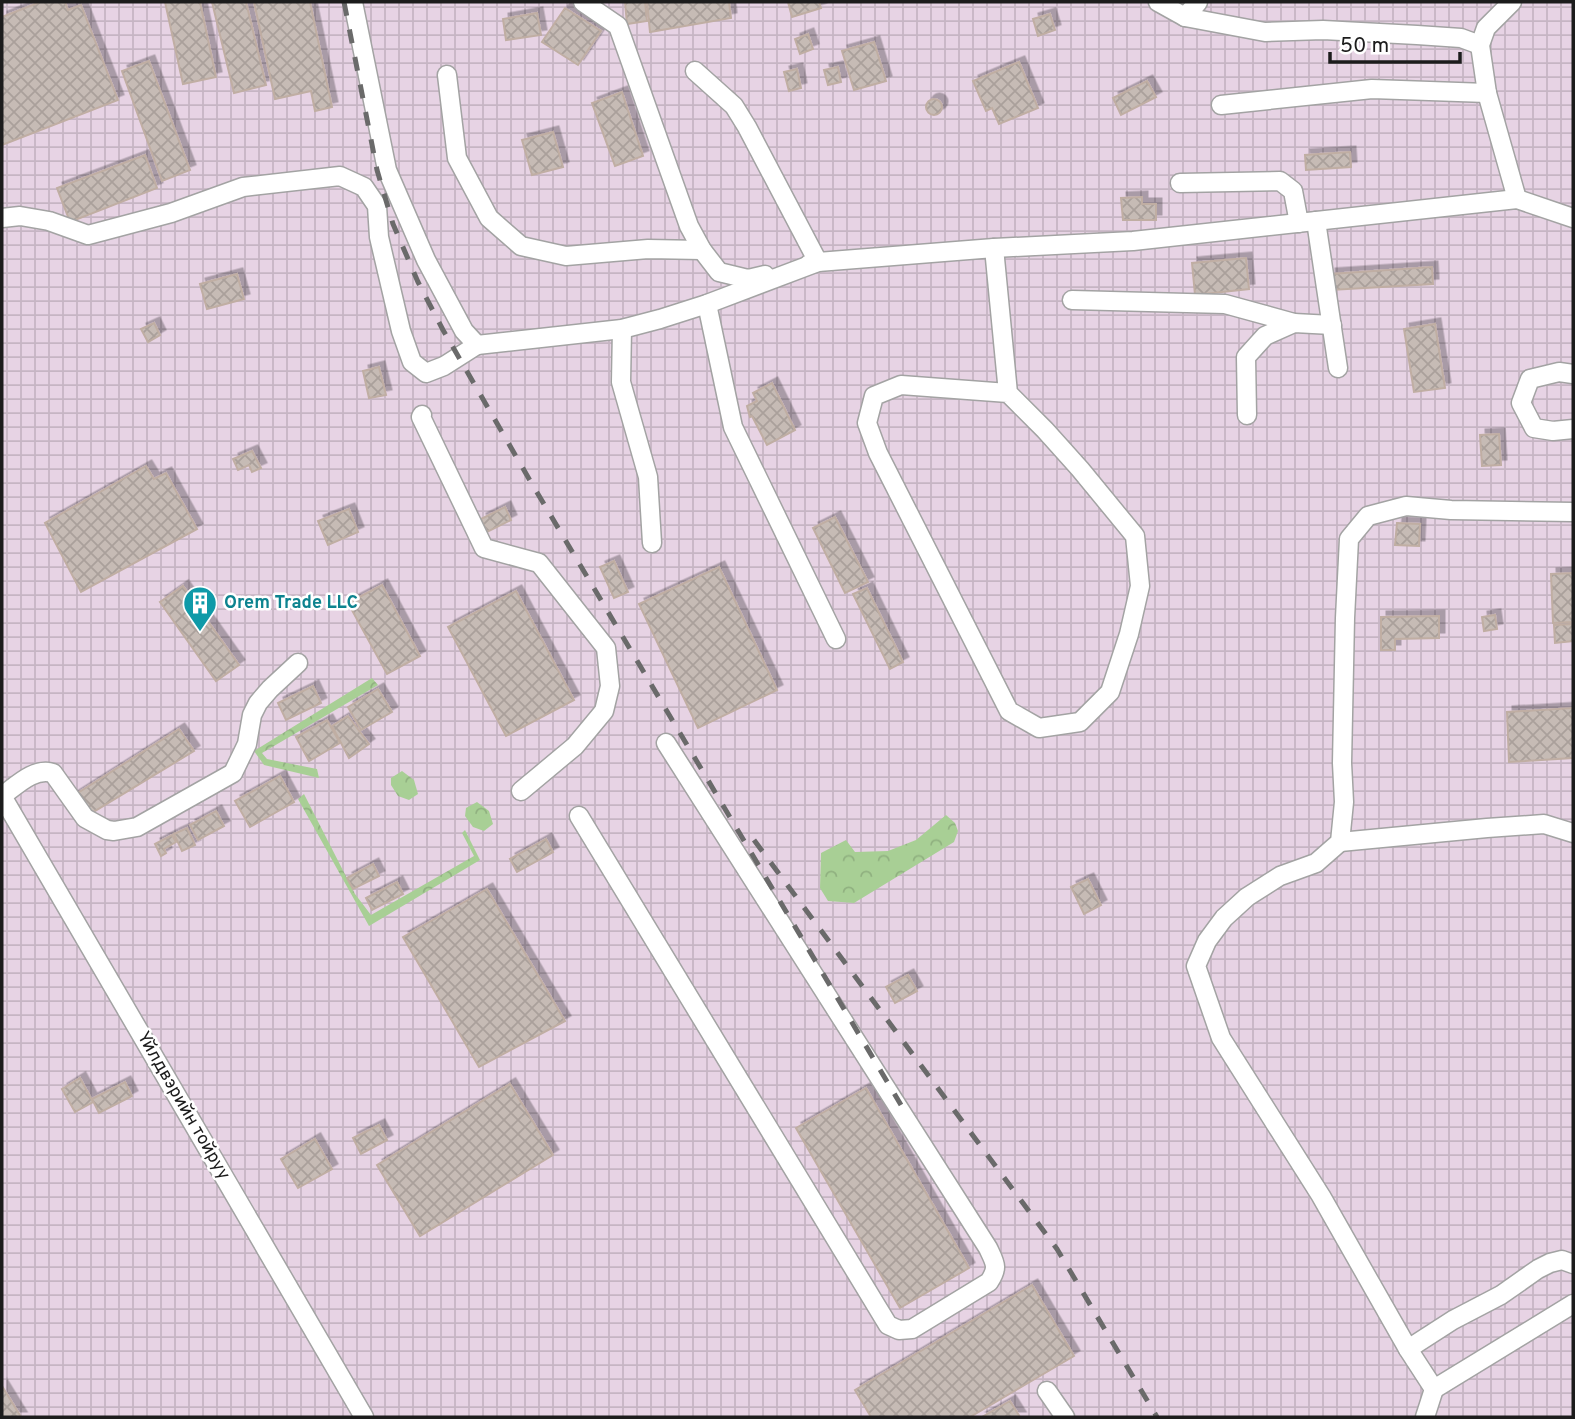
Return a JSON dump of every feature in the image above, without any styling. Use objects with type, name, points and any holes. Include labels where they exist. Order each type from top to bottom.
[{"type":"street","points":[[353,2],[387,170],[426,260],[464,331],[477,345]]},
{"type":"street","points":[[583,2],[618,26],[688,226],[702,250],[719,272],[748,279],[818,262],[994,248],[1133,241],[1517,200],[1573,218]]},
{"type":"street","points":[[1158,2],[1185,17],[1265,32],[1323,30],[1417,35],[1461,38],[1480,44]]},
{"type":"street","points":[[1185,17],[1198,2]]},
{"type":"street","points":[[1511,2],[1486,28],[1480,44],[1487,93],[1517,200]]},
{"type":"street","points":[[695,71],[734,106],[818,262]]},
{"type":"street","points":[[447,75],[457,158],[489,218],[522,246],[566,256],[648,249],[702,250]]},
{"type":"street","points":[[1222,105],[1372,89],[1487,93]]},
{"type":"street","points":[[2,218],[20,216],[49,221],[88,235],[171,213],[243,187],[340,176],[364,187],[377,206],[379,237],[401,331],[412,362],[426,373],[444,366],[477,345],[622,329],[707,304],[818,262]]},
{"type":"street","points":[[1181,183],[1280,181],[1293,191],[1307,222],[1332,325],[1338,369]]},
{"type":"street","points":[[994,248],[1008,393],[1080,469],[1135,536],[1140,586],[1129,634],[1110,692],[1080,722],[1039,728],[1009,711],[878,453],[867,423],[874,396],[901,384],[1008,393]]},
{"type":"street","points":[[1072,300],[1225,304],[1294,323],[1332,325]]},
{"type":"street","points":[[707,304],[733,427],[836,639]]},
{"type":"street","points":[[1247,415],[1246,357],[1265,336],[1294,323]]},
{"type":"street","points":[[622,329],[621,382],[648,477],[652,543]]},
{"type":"street","points":[[1573,374],[1559,372],[1530,379],[1521,403],[1534,428],[1553,431],[1573,429]]},
{"type":"street","points":[[422,415],[426,429],[484,548],[539,563],[606,648],[610,685],[604,710],[575,746],[520,792]]},
{"type":"street","points":[[1340,842],[1344,802],[1345,618],[1349,540],[1368,516],[1406,506],[1451,510],[1573,512]]},
{"type":"street","points":[[2,796],[31,775],[47,771],[53,773],[85,818],[107,830],[137,827],[233,773],[247,744],[252,715],[258,702],[298,663]]},
{"type":"street","points":[[579,816],[888,1325],[899,1330],[912,1329],[989,1282],[995,1273],[996,1265],[988,1248],[666,743]]},
{"type":"street","name":"Үйлдвэрийн тойруу","points":[[2,796],[364,1417]]},
{"type":"street","points":[[1434,1390],[1321,1196],[1222,1038],[1196,966],[1208,941],[1224,918],[1247,897],[1280,876],[1316,863],[1340,842],[1544,824],[1573,833]]},
{"type":"street","points":[[1408,1349],[1453,1320],[1501,1295],[1538,1269],[1562,1261],[1573,1264]]},
{"type":"street","points":[[1425,1417],[1434,1390],[1573,1304]]},
{"type":"street","points":[[1047,1391],[1065,1417]]},
{"type":"shaded area","points":[[2,2],[1573,2],[1573,1417],[2,1417]]},
{"type":"green space","points":[[372,678],[378,685],[262,753],[267,759],[317,769],[319,778],[264,765],[254,751]]},
{"type":"green space","points":[[402,771],[414,780],[418,794],[409,800],[398,796],[391,785],[391,778]]},
{"type":"green space","points":[[304,794],[355,894],[371,915],[474,856],[462,833],[465,830],[480,860],[369,926],[298,799]]},
{"type":"green space","points":[[477,802],[489,811],[493,824],[484,831],[473,827],[465,816],[466,808]]},
{"type":"green space","points":[[946,815],[955,823],[958,831],[954,842],[854,903],[828,901],[820,888],[821,853],[846,840],[855,852],[888,851],[916,840]]},
{"type":"building","points":[[40,2],[65,2],[68,10],[81,5],[118,100],[2,145],[2,17]]},
{"type":"building","points":[[165,2],[200,2],[216,77],[183,84]]},
{"type":"building","points":[[212,2],[246,2],[266,85],[234,93]]},
{"type":"building","points":[[254,2],[310,2],[332,107],[315,111],[311,91],[275,99]]},
{"type":"building","points":[[625,2],[645,2],[647,21],[627,24]]},
{"type":"building","points":[[647,2],[729,2],[731,18],[650,32]]},
{"type":"building","points":[[788,2],[819,2],[821,8],[792,17]]},
{"type":"building","points":[[565,8],[601,31],[578,65],[542,42]]},
{"type":"building","points":[[537,13],[541,35],[506,40],[503,19]]},
{"type":"building","points":[[1050,14],[1055,30],[1038,36],[1033,19]]},
{"type":"building","points":[[808,34],[813,49],[800,54],[795,39]]},
{"type":"building","points":[[874,42],[886,81],[854,90],[842,51]]},
{"type":"building","points":[[149,61],[190,170],[162,181],[122,71]]},
{"type":"building","points":[[1019,62],[1038,108],[999,124],[992,108],[986,111],[973,81]]},
{"type":"building","points":[[838,67],[841,82],[828,85],[824,70]]},
{"type":"building","points":[[797,69],[801,88],[789,91],[784,72]]},
{"type":"building","points":[[1147,81],[1156,97],[1121,115],[1113,98]]},
{"type":"building","points":[[622,92],[643,156],[615,166],[592,103]]},
{"type":"building","points":[[934,99],[940,101],[940,113],[934,115],[928,113],[926,107],[928,101]]},
{"type":"building","points":[[553,132],[563,167],[532,175],[522,140]]},
{"type":"building","points":[[1350,152],[1351,167],[1306,170],[1305,155]]},
{"type":"building","points":[[145,155],[157,188],[70,222],[57,188]]},
{"type":"building","points":[[1142,197],[1142,204],[1156,204],[1156,220],[1123,220],[1121,198]]},
{"type":"building","points":[[1246,258],[1249,289],[1195,295],[1192,263]]},
{"type":"building","points":[[1432,267],[1433,284],[1331,290],[1330,274]]},
{"type":"building","points":[[237,274],[244,299],[207,309],[200,284]]},
{"type":"building","points":[[154,323],[160,335],[148,342],[141,329]]},
{"type":"building","points":[[1435,324],[1445,388],[1414,392],[1404,329]]},
{"type":"building","points":[[379,367],[386,395],[369,398],[363,371]]},
{"type":"building","points":[[772,383],[795,430],[767,445],[752,416],[750,417],[747,406],[757,401],[753,393]]},
{"type":"building","points":[[1499,434],[1501,465],[1482,466],[1480,435]]},
{"type":"building","points":[[252,451],[261,468],[252,472],[249,465],[238,470],[233,459]]},
{"type":"building","points":[[146,466],[154,479],[166,473],[197,529],[81,592],[45,523]]},
{"type":"building","points":[[505,507],[511,520],[487,532],[481,519]]},
{"type":"building","points":[[349,509],[358,532],[328,545],[318,521]]},
{"type":"building","points":[[835,517],[868,582],[845,593],[813,528]]},
{"type":"building","points":[[1397,523],[1420,524],[1419,546],[1395,545]]},
{"type":"building","points":[[614,561],[628,592],[614,598],[600,567]]},
{"type":"building","points":[[719,567],[777,690],[698,728],[639,604]]},
{"type":"building","points":[[1573,573],[1573,622],[1553,623],[1551,574]]},
{"type":"building","points":[[382,585],[420,656],[387,674],[348,603]]},
{"type":"building","name":"Orem Trade LLC","points":[[183,586],[239,665],[216,681],[160,602]]},
{"type":"building","points":[[867,588],[903,662],[890,669],[853,594]]},
{"type":"building","points":[[516,591],[574,700],[506,736],[448,627]]},
{"type":"building","points":[[1495,615],[1497,629],[1484,631],[1482,617]]},
{"type":"building","points":[[1439,616],[1439,638],[1395,639],[1395,650],[1381,650],[1381,617]]},
{"type":"building","points":[[1573,624],[1573,641],[1555,643],[1554,625]]},
{"type":"building","points":[[313,686],[321,703],[286,720],[278,703]]},
{"type":"building","points":[[378,689],[392,712],[361,730],[348,707]]},
{"type":"building","points":[[1573,708],[1573,758],[1509,762],[1507,712]]},
{"type":"building","points":[[348,716],[369,744],[349,758],[332,726]]},
{"type":"building","points":[[327,720],[340,743],[309,761],[296,737]]},
{"type":"building","points":[[179,729],[194,751],[85,817],[73,796]]},
{"type":"building","points":[[280,776],[294,802],[250,827],[235,801]]},
{"type":"building","points":[[216,811],[224,826],[198,840],[190,825]]},
{"type":"building","points":[[187,828],[195,845],[182,851],[174,834]]},
{"type":"building","points":[[172,835],[176,842],[164,849],[166,853],[161,856],[155,844]]},
{"type":"building","points":[[546,839],[553,852],[517,872],[510,859]]},
{"type":"building","points":[[373,864],[379,876],[353,889],[347,878]]},
{"type":"building","points":[[1088,879],[1101,905],[1084,914],[1071,887]]},
{"type":"building","points":[[397,882],[403,894],[372,910],[366,898]]},
{"type":"building","points":[[487,889],[565,1021],[479,1067],[403,937]]},
{"type":"building","points":[[908,975],[917,991],[895,1003],[886,987]]},
{"type":"building","points":[[80,1078],[93,1102],[75,1112],[62,1089]]},
{"type":"building","points":[[125,1082],[132,1096],[99,1113],[92,1099]]},
{"type":"building","points":[[510,1084],[553,1155],[420,1236],[377,1165]]},
{"type":"building","points":[[866,1088],[969,1268],[900,1308],[796,1128]]},
{"type":"building","points":[[379,1125],[387,1140],[361,1154],[353,1138]]},
{"type":"building","points":[[315,1139],[332,1169],[298,1188],[281,1159]]},
{"type":"building","points":[[1032,1285],[1074,1356],[970,1417],[871,1417],[855,1390]]},
{"type":"building","points":[[2,1386],[21,1417],[2,1417]]},
{"type":"building","points":[[1010,1401],[1020,1417],[982,1417]]},
{"type":"railway","points":[[344,2],[377,170],[393,224],[418,282],[532,484],[901,1105]]},
{"type":"railway","points":[[754,840],[1057,1249],[1157,1417]]},
{"type":"place","name":"Orem Trade LLC","points":[[200,633]]}]
